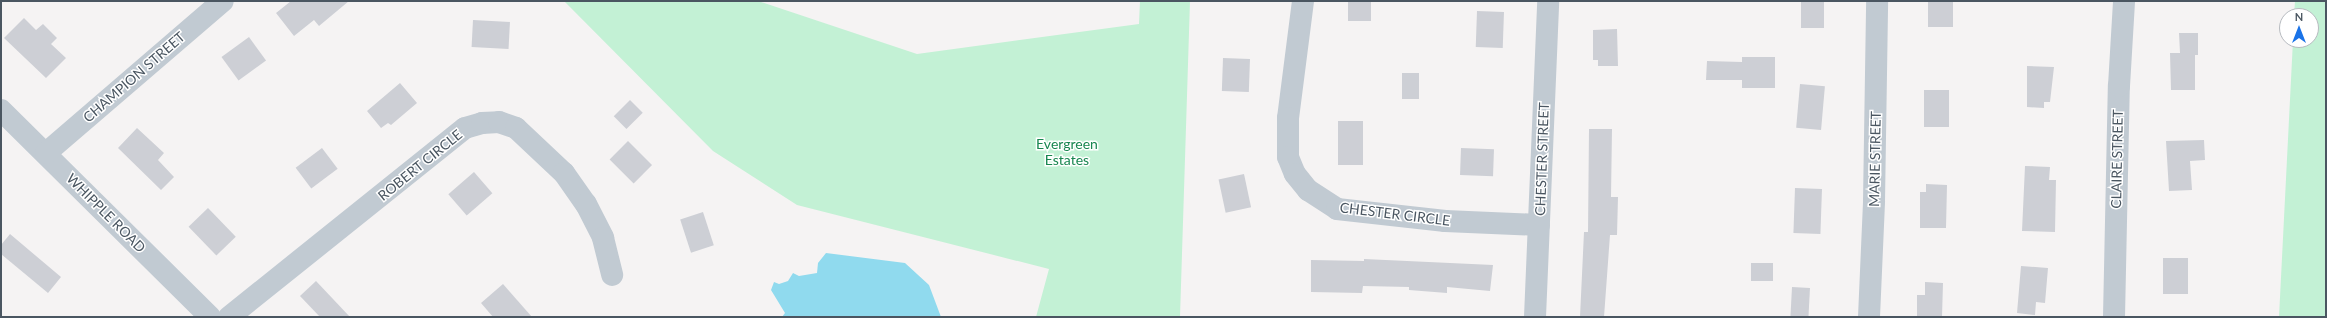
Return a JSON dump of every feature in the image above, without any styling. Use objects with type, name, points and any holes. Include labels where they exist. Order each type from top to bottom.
[{"type":"street","name":"CHAMPION STREET","points":[[46,153],[223,1]]},
{"type":"street","name":"CHESTER CIRCLE","points":[[1303,1],[1288,118],[1288,157],[1295,174],[1308,190],[1337,209],[1445,221],[1539,225]]},
{"type":"street","name":"CHESTER STREET","points":[[1534,317],[1548,1]]},
{"type":"street","name":"MARIE STREET","points":[[1869,317],[1874,201],[1877,1]]},
{"type":"street","name":"CLAIRE STREET","points":[[2114,317],[2119,86],[2124,1]]},
{"type":"street","name":"WHIPPLE ROAD","points":[[1,110],[210,317]]},
{"type":"street","name":"ROBERT CIRCLE","points":[[229,317],[465,128],[482,122],[499,122],[516,128],[564,173],[586,204],[603,238],[612,276]]},
{"type":"green space","name":"Evergreen Estates","points":[[564,1],[758,1],[917,54],[1139,24],[1140,1],[1190,1],[1180,317],[1036,317],[1049,269],[797,205],[713,151]]},
{"type":"green space","points":[[2295,1],[2326,1],[2326,317],[2279,317],[2293,48],[2319,48],[2319,8],[2295,8]]},
{"type":"water","points":[[826,253],[905,263],[929,285],[941,317],[782,317],[785,313],[771,290],[774,282],[779,284],[788,281],[793,273],[799,276],[817,273],[818,263]]},
{"type":"building","points":[[291,1],[349,1],[319,26],[314,20],[294,36],[276,13]]},
{"type":"building","points":[[1348,1],[1371,1],[1371,21],[1348,21]]},
{"type":"building","points":[[1801,1],[1824,1],[1824,28],[1801,28]]},
{"type":"building","points":[[1928,1],[1953,1],[1953,27],[1928,27]]},
{"type":"building","points":[[1477,11],[1504,12],[1503,48],[1476,47]]},
{"type":"building","points":[[24,18],[36,30],[43,24],[57,38],[51,44],[66,58],[46,78],[4,38]]},
{"type":"building","points":[[473,20],[510,22],[509,49],[472,47]]},
{"type":"building","points":[[1617,29],[1618,66],[1598,66],[1598,60],[1593,60],[1593,30]]},
{"type":"building","points":[[2179,33],[2198,33],[2198,55],[2195,55],[2195,90],[2171,90],[2170,53],[2180,53]]},
{"type":"building","points":[[249,37],[266,60],[239,80],[221,57]]},
{"type":"building","points":[[1742,57],[1775,57],[1775,88],[1742,88],[1742,80],[1706,80],[1707,61],[1742,62]]},
{"type":"building","points":[[1223,58],[1250,59],[1249,92],[1222,91]]},
{"type":"building","points":[[2027,66],[2054,67],[2050,102],[2044,102],[2044,108],[2027,107]]},
{"type":"building","points":[[1402,73],[1419,73],[1419,99],[1402,99]]},
{"type":"building","points":[[400,83],[417,103],[391,125],[388,123],[381,128],[367,111]]},
{"type":"building","points":[[1800,84],[1825,86],[1821,130],[1796,128]]},
{"type":"building","points":[[1924,90],[1949,90],[1949,127],[1924,127]]},
{"type":"building","points":[[630,100],[643,113],[626,129],[614,116]]},
{"type":"building","points":[[1338,121],[1363,121],[1363,165],[1338,165]]},
{"type":"building","points":[[137,128],[164,153],[158,160],[174,177],[161,190],[118,148]]},
{"type":"building","points":[[1589,129],[1612,129],[1611,197],[1618,197],[1617,235],[1610,235],[1604,317],[1580,317],[1584,232],[1588,232]]},
{"type":"building","points":[[2204,140],[2205,160],[2190,161],[2192,190],[2169,191],[2166,141]]},
{"type":"building","points":[[628,141],[652,165],[634,183],[610,159]]},
{"type":"building","points":[[322,148],[338,169],[311,189],[296,168]]},
{"type":"building","points":[[1461,148],[1494,149],[1493,176],[1460,175]]},
{"type":"building","points":[[2025,166],[2050,167],[2049,180],[2056,180],[2055,232],[2022,231]]},
{"type":"building","points":[[474,172],[492,193],[467,215],[448,194]]},
{"type":"building","points":[[1244,174],[1251,207],[1226,213],[1219,179]]},
{"type":"building","points":[[1926,184],[1947,185],[1946,228],[1920,228],[1920,192],[1926,192]]},
{"type":"building","points":[[1795,188],[1822,189],[1820,234],[1793,233]]},
{"type":"building","points":[[208,208],[236,237],[216,256],[189,227]]},
{"type":"building","points":[[703,212],[714,245],[691,253],[680,219]]},
{"type":"building","points":[[10,234],[61,277],[48,293],[1,254],[1,245]]},
{"type":"building","points":[[2163,258],[2188,258],[2188,294],[2163,294]]},
{"type":"building","points":[[1364,259],[1493,265],[1490,291],[1447,287],[1447,293],[1409,290],[1409,287],[1363,286],[1362,293],[1311,292],[1311,260],[1364,261]]},
{"type":"building","points":[[1751,263],[1773,263],[1773,281],[1751,281]]},
{"type":"building","points":[[2021,266],[2048,268],[2045,303],[2036,302],[2035,315],[2017,313]]},
{"type":"building","points":[[316,281],[350,317],[320,317],[300,296]]},
{"type":"building","points":[[1925,282],[1943,283],[1942,317],[1917,317],[1917,295],[1925,295]]},
{"type":"building","points":[[503,284],[532,317],[493,317],[481,303]]},
{"type":"building","points":[[1792,287],[1810,288],[1808,317],[1790,317]]}]
